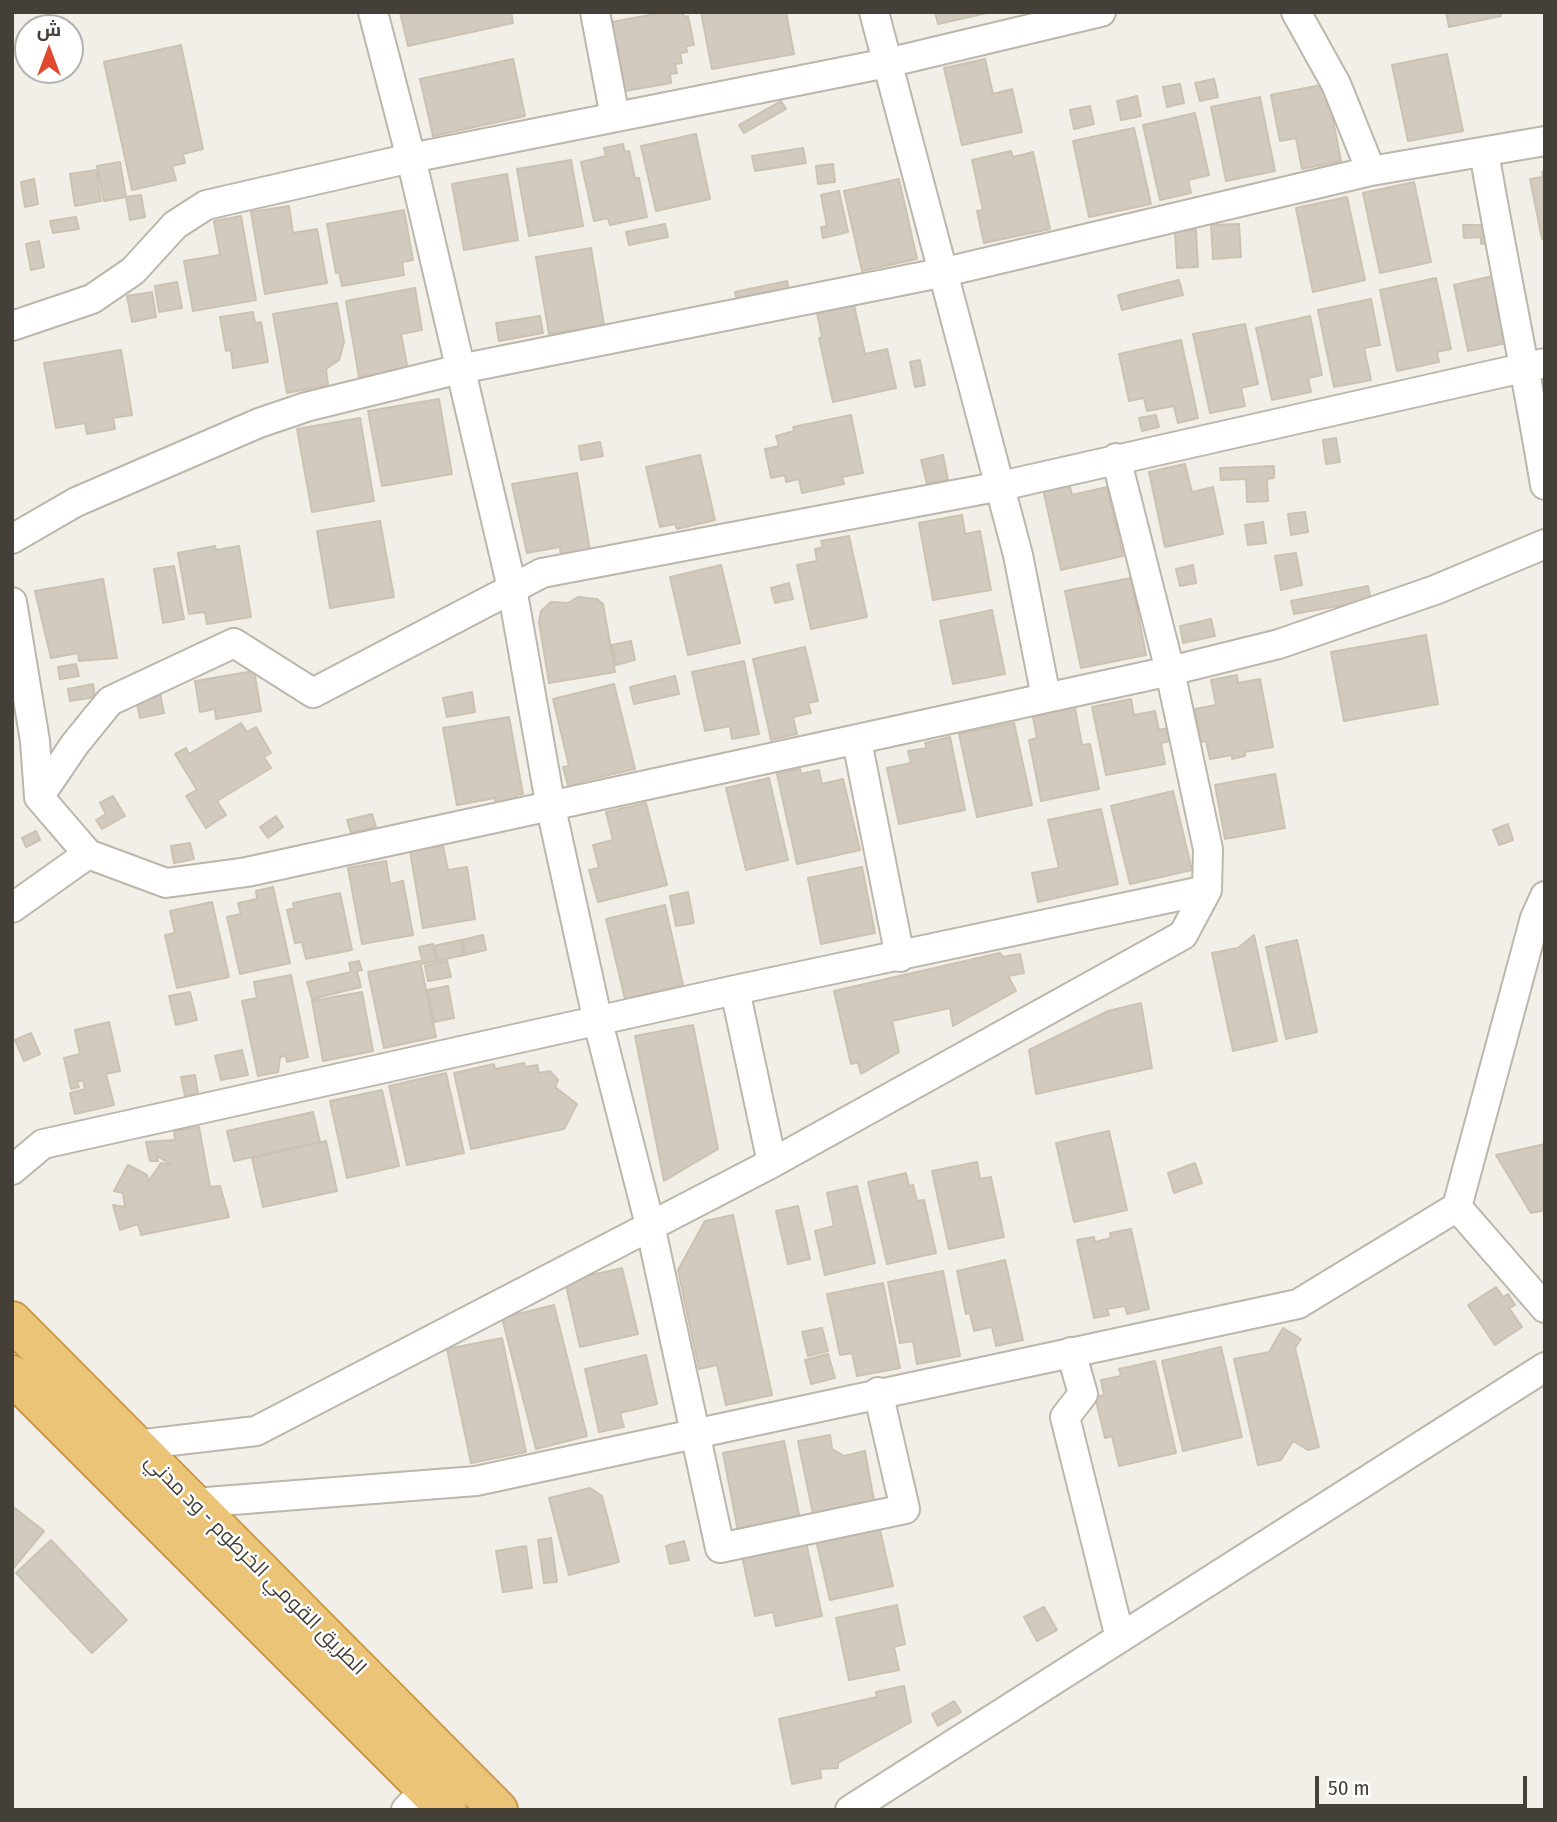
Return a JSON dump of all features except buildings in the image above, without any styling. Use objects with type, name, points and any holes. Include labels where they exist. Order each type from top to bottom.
[{"type":"highway","name":"الطريق القومي الخرطوم - ود مدني","points":[[12,1321],[498,1810]]},
{"type":"highway","name":"الطريق القومي الخرطوم - ود مدني","points":[[12,1375],[426,1803]]},
{"type":"street","points":[[373,12],[411,158],[512,588],[551,808],[598,1022],[650,1225],[720,1548],[905,1509],[878,1392]]},
{"type":"street","points":[[595,12],[615,117]]},
{"type":"street","points":[[874,12],[1001,486],[1018,555],[1046,696]]},
{"type":"street","points":[[12,327],[92,299],[133,271],[175,225],[206,205],[411,158],[887,63],[1101,12]]},
{"type":"street","points":[[1296,12],[1336,84],[1371,171]]},
{"type":"street","points":[[12,539],[76,502],[259,423],[306,407],[460,369],[945,272],[1371,171],[1545,141]]},
{"type":"street","points":[[1484,152],[1507,286],[1535,365],[1545,485]]},
{"type":"street","points":[[38,797],[75,744],[110,701],[234,643],[313,693],[542,573],[1001,486],[1535,365]]},
{"type":"street","points":[[136,1445],[256,1431],[772,1163],[1183,935],[1207,890],[1208,849],[1170,671],[1116,458]]},
{"type":"street","points":[[12,602],[24,736],[38,797],[88,854],[166,883],[247,872],[551,808],[1046,696],[1170,671],[1291,640],[1435,590],[1545,544]]},
{"type":"street","points":[[856,741],[900,957]]},
{"type":"street","points":[[12,908],[88,854]]},
{"type":"street","points":[[12,1170],[43,1144],[735,990],[1207,890]]},
{"type":"street","points":[[194,1503],[476,1481],[878,1392],[1298,1304],[1457,1207],[1532,930],[1545,896]]},
{"type":"street","points":[[735,990],[772,1163]]},
{"type":"street","points":[[1457,1207],[1545,1308]]},
{"type":"street","points":[[1071,1352],[1083,1394],[1065,1417],[1120,1638]]},
{"type":"street","points":[[850,1810],[1545,1367]]}]
